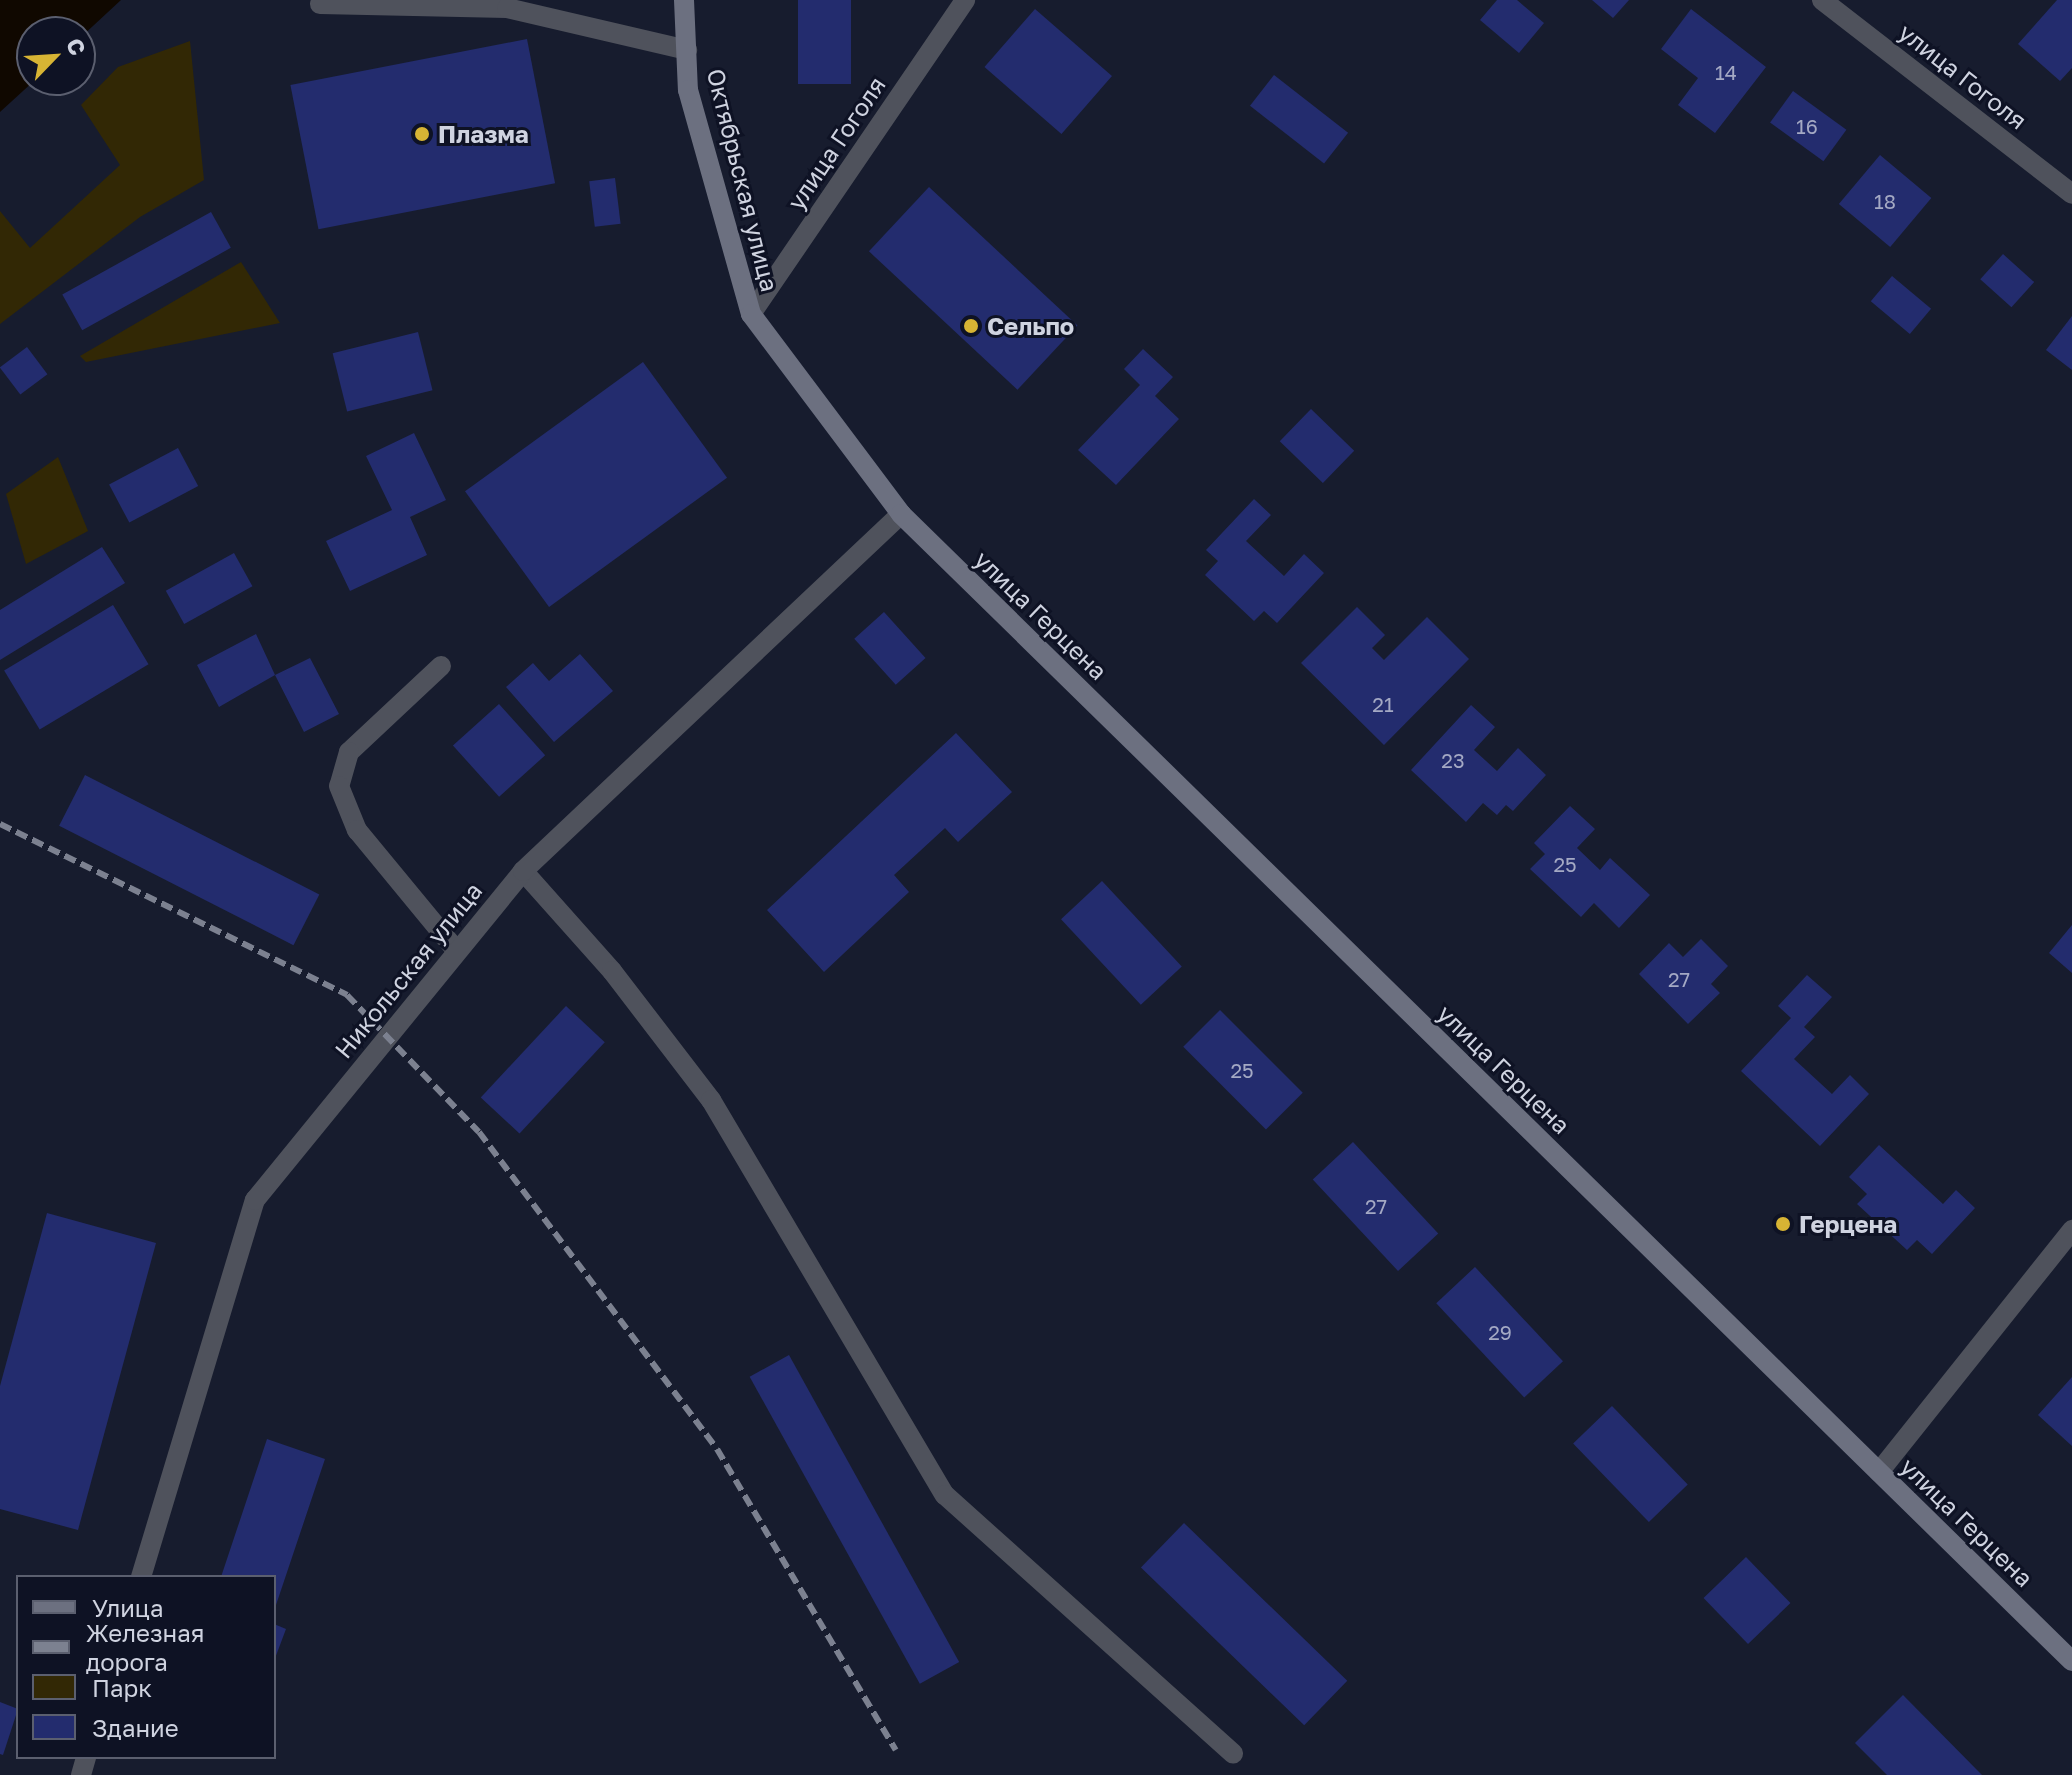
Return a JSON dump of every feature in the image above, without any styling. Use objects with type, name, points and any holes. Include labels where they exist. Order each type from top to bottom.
[{"type":"main road","name":"Октябрьская улица","points":[[684,0],[688,90],[751,314],[901,514]]},
{"type":"main road","name":"улица Герцена","points":[[901,514],[2072,1661]]},
{"type":"street","name":"улица Гоголя","points":[[751,314],[965,0]]},
{"type":"street","name":"улица Гоголя","points":[[1822,0],[2072,194]]},
{"type":"street","points":[[320,4],[507,8],[687,50]]},
{"type":"street","name":"Никольская улица","points":[[142,1575],[255,1200],[523,871],[901,514]]},
{"type":"street","points":[[441,666],[349,752],[339,786],[357,830],[456,950]]},
{"type":"street","points":[[523,871],[612,971],[711,1100],[945,1495],[1233,1753]]},
{"type":"street","points":[[1879,1472],[2072,1230]]},
{"type":"green space","points":[[190,41],[204,180],[140,217],[0,324],[0,211],[30,248],[120,165],[81,105],[90,96],[96,96],[96,90],[118,67]]},
{"type":"green space","points":[[241,262],[280,323],[86,362],[80,356]]},
{"type":"green space","points":[[58,457],[88,531],[26,564],[6,494]]},
{"type":"shaded area","points":[[0,0],[121,0],[96,23],[96,16],[16,16],[18,96],[0,112]]},
{"type":"building","points":[[798,0],[851,0],[851,84],[798,84]]},
{"type":"building","points":[[1497,0],[1517,0],[1544,23],[1519,53],[1480,20]]},
{"type":"building","points":[[1592,0],[1629,0],[1613,18]]},
{"type":"building","points":[[2057,0],[2072,0],[2072,68],[2060,81],[2018,44]]},
{"type":"building","points":[[1035,9],[1112,76],[1061,134],[984,67]]},
{"type":"building","points":[[1691,9],[1766,67],[1715,133],[1678,105],[1698,78],[1661,49]]},
{"type":"building","name":"Плазма","points":[[527,39],[555,183],[318,229],[290,85]]},
{"type":"building","points":[[1274,75],[1348,133],[1324,164],[1250,106]]},
{"type":"building","points":[[1793,91],[1846,130],[1823,161],[1770,123]]},
{"type":"building","points":[[1880,155],[1931,198],[1890,247],[1839,204]]},
{"type":"building","points":[[615,178],[621,224],[595,227],[589,181]]},
{"type":"building","points":[[929,187],[1077,325],[1017,390],[869,251]]},
{"type":"building","points":[[211,212],[231,248],[82,330],[62,294]]},
{"type":"building","points":[[2003,254],[2034,282],[2011,307],[1980,279]]},
{"type":"building","points":[[1892,276],[1931,309],[1910,334],[1871,301]]},
{"type":"building","points":[[2072,316],[2072,370],[2046,350]]},
{"type":"building","points":[[418,332],[433,390],[347,412],[333,353]]},
{"type":"building","points":[[27,347],[47,374],[20,395],[0,367]]},
{"type":"building","points":[[1143,349],[1173,377],[1155,396],[1179,419],[1116,485],[1078,450],[1140,385],[1124,369]]},
{"type":"building","points":[[643,362],[727,478],[549,607],[465,491]]},
{"type":"building","points":[[1311,409],[1354,451],[1323,483],[1280,441]]},
{"type":"building","points":[[414,433],[446,500],[410,517],[427,555],[350,591],[326,541],[392,510],[366,456]]},
{"type":"building","points":[[178,448],[198,486],[129,523],[109,485]]},
{"type":"building","points":[[1254,499],[1271,515],[1246,541],[1284,576],[1304,554],[1324,573],[1277,623],[1264,611],[1254,621],[1205,575],[1218,561],[1206,550]]},
{"type":"building","points":[[102,547],[125,583],[0,660],[0,610]]},
{"type":"building","points":[[234,553],[252,586],[184,624],[166,591]]},
{"type":"building","points":[[113,605],[149,664],[40,730],[4,670]]},
{"type":"building","points":[[1357,607],[1385,635],[1372,648],[1384,660],[1427,617],[1469,659],[1384,745],[1301,663]]},
{"type":"building","points":[[884,612],[925,658],[896,685],[854,639]]},
{"type":"building","points":[[256,634],[275,675],[219,707],[197,665]]},
{"type":"building","points":[[580,654],[613,691],[554,742],[506,687],[533,663],[549,681]]},
{"type":"building","points":[[310,658],[339,714],[304,732],[275,675]]},
{"type":"building","points":[[499,704],[545,755],[499,797],[453,745]]},
{"type":"building","points":[[1471,705],[1495,727],[1474,750],[1497,771],[1518,748],[1546,775],[1513,811],[1506,805],[1497,815],[1483,803],[1466,822],[1411,770]]},
{"type":"building","points":[[956,733],[1012,792],[958,842],[945,828],[894,875],[909,892],[824,972],[767,910]]},
{"type":"building","points":[[85,775],[319,894],[293,945],[59,826]]},
{"type":"building","points":[[1570,806],[1595,829],[1577,848],[1600,870],[1610,858],[1650,895],[1619,928],[1594,903],[1581,917],[1530,869],[1545,854],[1534,843]]},
{"type":"building","points":[[1102,881],[1182,967],[1141,1005],[1061,919]]},
{"type":"building","points":[[2072,925],[2072,973],[2049,953]]},
{"type":"building","points":[[1701,939],[1728,966],[1711,984],[1720,993],[1688,1024],[1639,974],[1669,943],[1683,957]]},
{"type":"building","points":[[1807,975],[1832,997],[1804,1027],[1815,1037],[1794,1059],[1832,1094],[1850,1075],[1869,1094],[1820,1146],[1741,1071],[1791,1018],[1778,1006]]},
{"type":"building","points":[[566,1006],[605,1042],[520,1134],[481,1097]]},
{"type":"building","points":[[1220,1010],[1303,1093],[1266,1130],[1183,1047]]},
{"type":"building","points":[[1353,1142],[1438,1233],[1398,1271],[1313,1180]]},
{"type":"building","points":[[1879,1145],[1943,1204],[1956,1190],[1975,1208],[1932,1254],[1917,1240],[1907,1250],[1857,1204],[1867,1194],[1849,1177]]},
{"type":"building","points":[[47,1213],[156,1243],[78,1530],[0,1509],[0,1386]]},
{"type":"building","points":[[1475,1267],[1563,1361],[1524,1397],[1436,1303]]},
{"type":"building","points":[[789,1355],[959,1662],[920,1684],[750,1377]]},
{"type":"building","points":[[2072,1377],[2072,1446],[2038,1415]]},
{"type":"building","points":[[1612,1406],[1688,1484],[1649,1522],[1573,1444]]},
{"type":"building","points":[[267,1439],[325,1459],[276,1605],[276,1575],[222,1575]]},
{"type":"building","points":[[1184,1523],[1347,1681],[1304,1725],[1141,1568]]},
{"type":"building","points":[[1746,1557],[1790,1603],[1748,1644],[1704,1598]]},
{"type":"building","points":[[276,1625],[286,1629],[276,1656]]},
{"type":"building","points":[[1903,1695],[1982,1775],[1887,1775],[1855,1743]]},
{"type":"building","points":[[0,1702],[16,1708],[16,1715],[3,1755],[0,1754]]},
{"type":"railway","points":[[0,824],[347,995],[479,1132],[717,1449],[896,1750]]},
{"type":"place","name":"Плазма","points":[[422,134]]},
{"type":"place","name":"Сельпо","points":[[971,326]]},
{"type":"place","name":"Герцена","points":[[1783,1224]]}]
